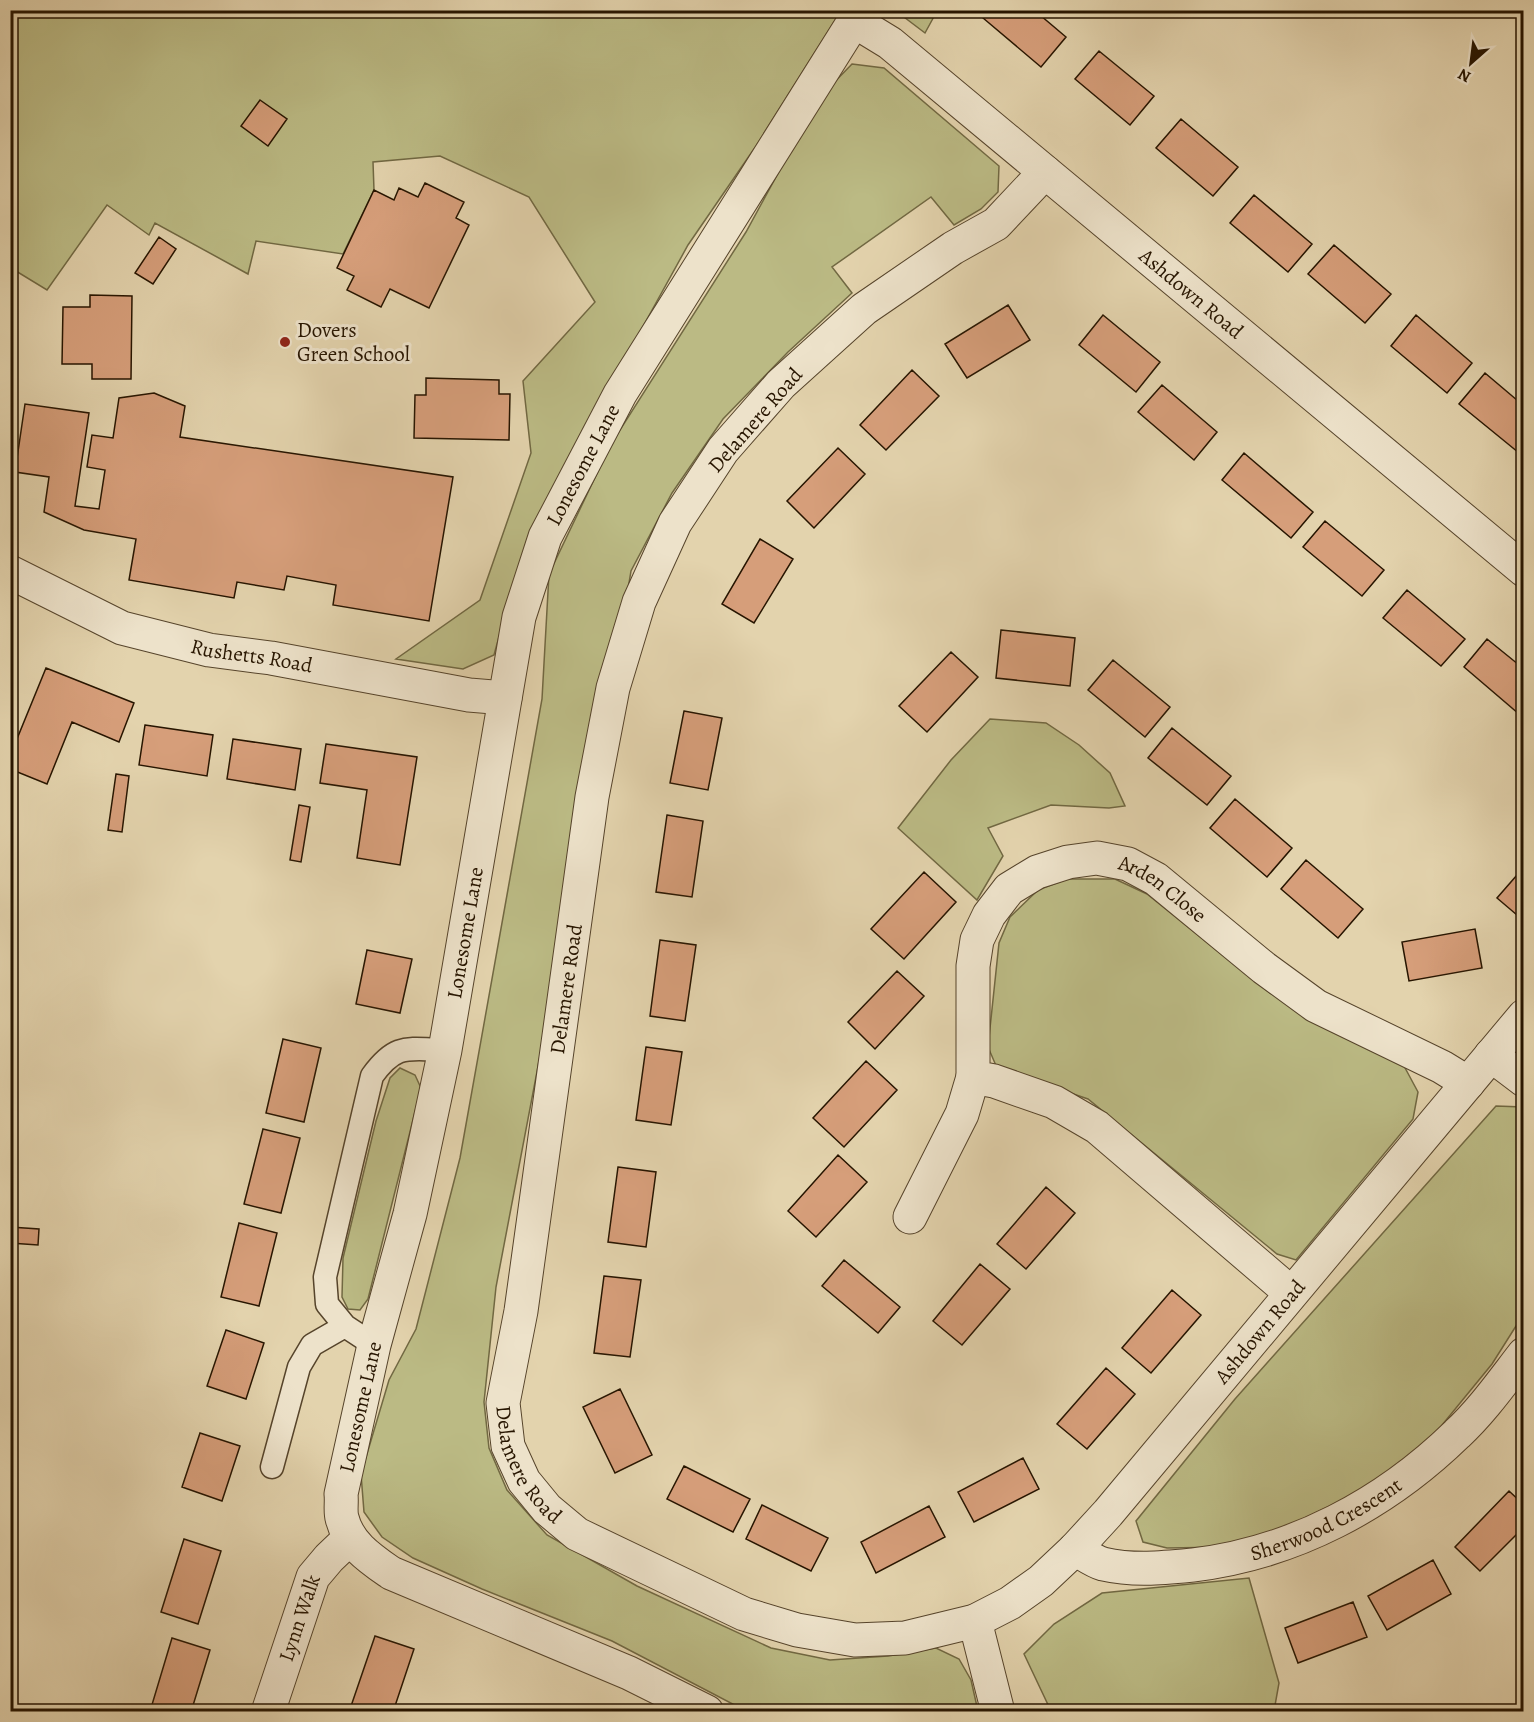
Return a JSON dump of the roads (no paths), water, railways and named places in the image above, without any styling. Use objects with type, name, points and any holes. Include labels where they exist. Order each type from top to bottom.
[{"type":"street","name":"Ashdown Road","points":[[857,16],[1524,570]]},
{"type":"street","name":"Lonesome Lane","points":[[350,1538],[342,1517],[342,1494],[374,1345],[410,1214],[445,1050],[519,617],[545,537],[620,394],[857,16]]},
{"type":"street","name":"Delamere Road","points":[[975,1621],[905,1638],[855,1640],[797,1630],[744,1614],[577,1534],[546,1509],[524,1481],[508,1446],[503,1404],[521,1311],[592,796],[613,688],[629,631],[644,592],[675,523],[723,450],[781,384],[864,309],[952,248],[996,224],[1045,172]]},
{"type":"street","name":"Rushetts Road","points":[[11,572],[122,628],[209,650],[271,658],[469,695],[505,698]]},
{"type":"street","name":"Arden Close","points":[[910,1217],[962,1114],[973,1077],[973,966],[977,940],[989,915],[1009,889],[1037,872],[1068,862],[1097,858],[1128,864],[1156,879],[1264,968],[1316,1006],[1442,1067],[1468,1083]]},
{"type":"street","name":"Ashdown Road","points":[[975,1621],[1010,1603],[1041,1581],[1108,1513],[1524,1016]]},
{"type":"street","points":[[1491,1055],[1524,1080]]},
{"type":"street","points":[[973,1077],[994,1081],[1054,1102],[1096,1127],[1291,1293]]},
{"type":"street","name":"Sherwood Crescent","points":[[1075,1549],[1101,1563],[1147,1570],[1192,1565],[1214,1562],[1286,1544],[1344,1519],[1401,1482],[1458,1434],[1500,1386],[1524,1354]]},
{"type":"street","points":[[350,1538],[369,1557],[391,1573],[630,1673],[707,1712]]},
{"type":"street","name":"Lynn Walk","points":[[268,1712],[299,1613],[313,1577],[350,1538]]},
{"type":"street","points":[[975,1621],[998,1712]]},
{"type":"lane","points":[[374,1345],[345,1326],[327,1304],[325,1277],[372,1076],[385,1058],[406,1049],[445,1050]]},
{"type":"lane","points":[[272,1467],[299,1367],[312,1345],[345,1326]]},
{"type":"place","name":"Dovers Green School","points":[[285,342]]}]
